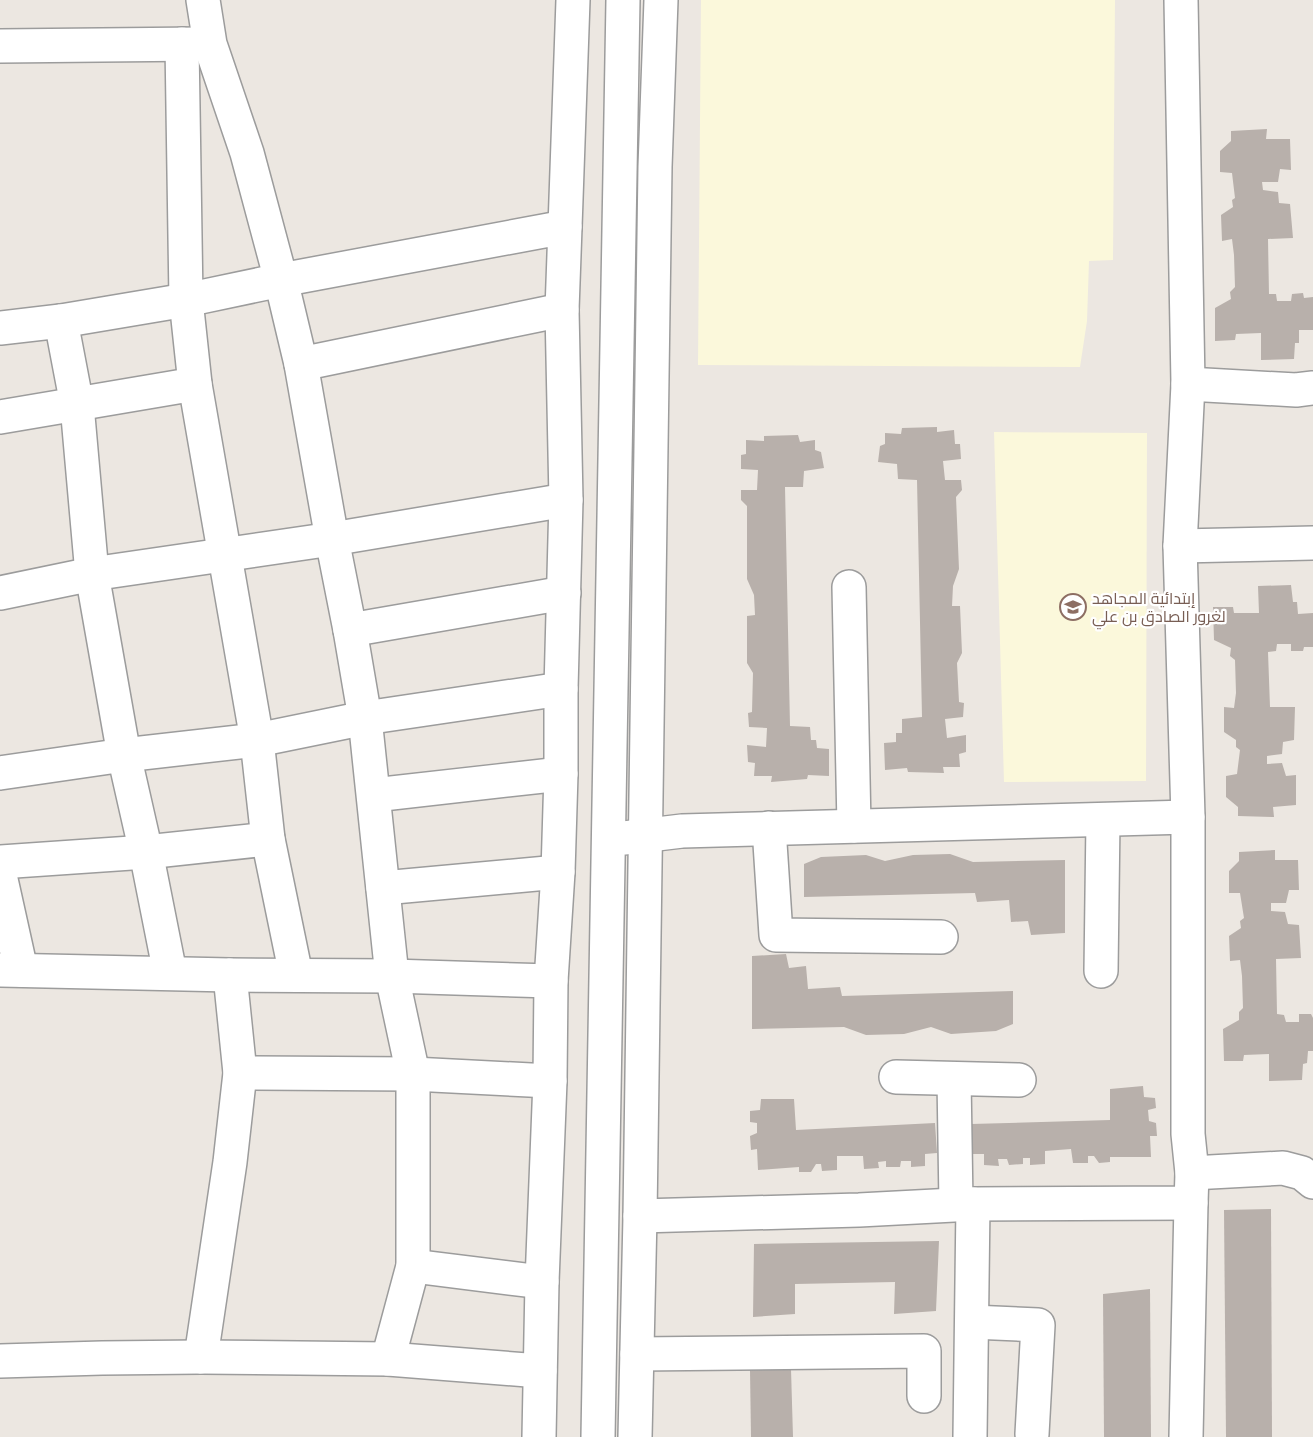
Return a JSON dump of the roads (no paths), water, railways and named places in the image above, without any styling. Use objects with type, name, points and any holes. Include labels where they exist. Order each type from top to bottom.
[{"type":"street","points":[[203,0],[196,44],[186,300],[195,384],[257,740],[268,839],[296,975]]},
{"type":"street","points":[[539,1437],[551,981],[561,774],[566,500],[562,310],[573,0]]},
{"type":"street","points":[[598,1437],[623,0]]},
{"type":"street","points":[[635,1437],[655,167],[661,0]]},
{"type":"street","points":[[1181,0],[1188,384],[1180,546],[1188,817],[1188,1134],[1192,1188],[1186,1437]]},
{"type":"street","points":[[0,46],[196,44]]},
{"type":"street","points":[[196,44],[247,153],[281,280],[301,364],[365,718],[392,976],[413,1074],[413,1266],[388,1359]]},
{"type":"street","points":[[0,328],[61,321],[186,300],[565,227]]},
{"type":"street","points":[[301,364],[562,310]]},
{"type":"street","points":[[61,321],[76,405],[92,574],[124,755],[170,973]]},
{"type":"street","points":[[0,417],[195,384]]},
{"type":"street","points":[[1188,384],[1296,390],[1313,388]]},
{"type":"street","points":[[0,593],[92,574],[332,539],[566,500]]},
{"type":"street","points":[[1180,546],[1313,543]]},
{"type":"street","points":[[849,587],[854,826]]},
{"type":"street","points":[[350,630],[564,594]]},
{"type":"street","points":[[0,773],[124,755],[257,740],[365,718],[561,689]]},
{"type":"street","points":[[374,795],[561,774]]},
{"type":"street","points":[[609,839],[682,831],[1188,817]]},
{"type":"street","points":[[1101,971],[1103,820]]},
{"type":"street","points":[[769,828],[776,935],[941,937]]},
{"type":"street","points":[[0,862],[146,852],[268,839]]},
{"type":"street","points":[[383,888],[558,872]]},
{"type":"street","points":[[0,875],[10,970],[551,981]]},
{"type":"street","points":[[201,1357],[230,1162],[240,1073],[230,975]]},
{"type":"street","points":[[240,1073],[413,1074],[550,1081]]},
{"type":"street","points":[[896,1077],[1019,1080]]},
{"type":"street","points":[[954,1078],[972,1322],[970,1437]]},
{"type":"street","points":[[640,1216],[859,1210],[1192,1188],[1283,1168],[1302,1173],[1313,1182]]},
{"type":"street","points":[[413,1266],[542,1282]]},
{"type":"street","points":[[972,1322],[1038,1324],[1032,1434]]},
{"type":"street","points":[[637,1354],[924,1351],[924,1396]]},
{"type":"street","points":[[0,1361],[201,1357],[388,1359],[540,1371]]},
{"type":"place","name":"إبتدائية المجاهد لغرور الصادق بن علي","points":[[1073,607]]}]
